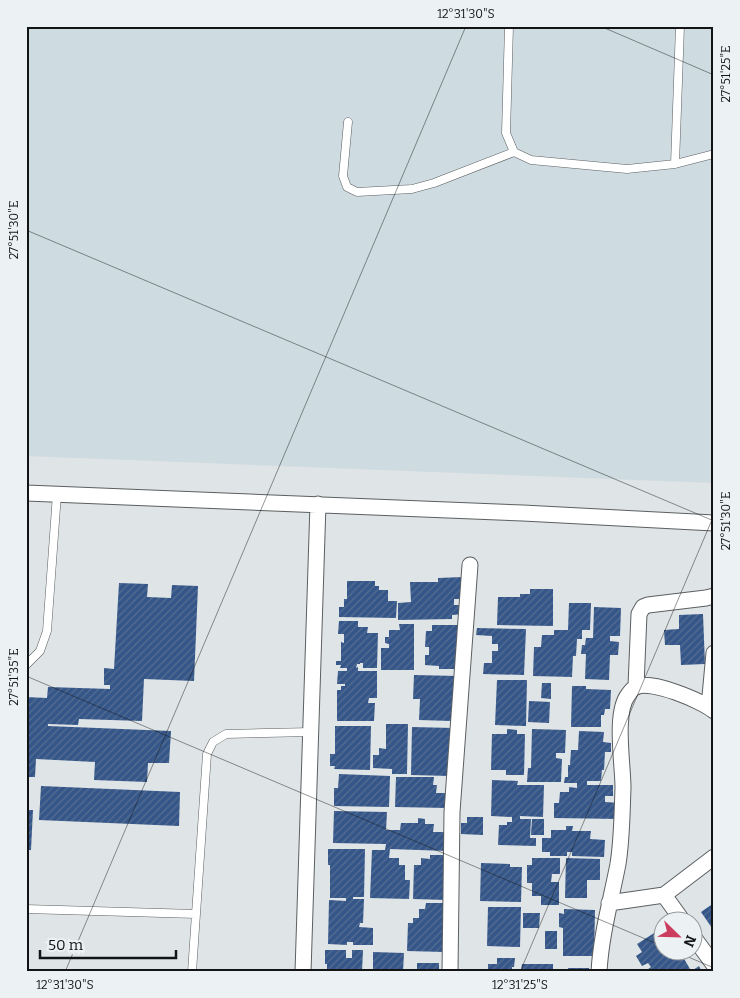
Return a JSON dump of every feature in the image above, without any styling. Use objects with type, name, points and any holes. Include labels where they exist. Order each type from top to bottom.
[{"type":"street","points":[[26,493],[318,504],[714,523]]},
{"type":"street","points":[[303,972],[318,504]]},
{"type":"street","points":[[450,972],[452,812],[470,565]]},
{"type":"street","points":[[636,686],[639,614],[643,607],[714,596]]},
{"type":"street","points":[[599,972],[601,946],[618,862],[621,831],[623,783],[620,723],[622,705],[627,695],[636,686],[644,685],[682,693],[712,709],[714,653]]},
{"type":"street","points":[[609,903],[664,895],[714,857]]},
{"type":"street","points":[[664,895],[675,910]]},
{"type":"street","points":[[702,949],[714,966]]},
{"type":"lane","points":[[509,26],[506,133],[514,152],[531,160],[627,169],[675,164],[714,154]]},
{"type":"lane","points":[[675,164],[680,26]]},
{"type":"lane","points":[[348,122],[343,176],[347,187],[358,192],[412,189],[434,183],[514,152]]},
{"type":"lane","points":[[26,665],[40,651],[47,631],[56,494]]},
{"type":"lane","points":[[192,972],[207,754],[213,742],[226,734],[311,732]]},
{"type":"lane","points":[[26,909],[196,914]]},
{"type":"shaded area","points":[[26,26],[714,26],[714,483],[26,456]]},
{"type":"building","points":[[463,577],[464,599],[454,599],[454,605],[464,605],[464,614],[452,615],[452,619],[398,620],[398,603],[411,602],[410,582],[438,582],[438,578]]},
{"type":"building","points":[[347,581],[375,581],[375,586],[379,586],[379,590],[388,590],[388,601],[397,601],[396,618],[339,617],[339,607],[344,607],[344,599],[347,599]]},
{"type":"building","points":[[119,583],[148,584],[147,597],[171,598],[172,585],[198,586],[194,681],[144,679],[142,721],[79,719],[78,725],[48,724],[48,726],[171,731],[169,763],[148,763],[147,782],[94,780],[95,762],[36,759],[35,777],[26,777],[26,697],[47,698],[48,687],[110,689],[110,685],[104,685],[104,668],[114,669]]},
{"type":"building","points":[[530,589],[553,589],[553,626],[497,625],[498,597],[520,597],[520,594],[530,594]]},
{"type":"building","points":[[569,603],[591,603],[590,630],[582,630],[582,639],[577,639],[576,656],[573,656],[572,677],[533,676],[534,647],[541,647],[542,635],[554,635],[554,630],[568,630]]},
{"type":"building","points":[[594,607],[621,608],[620,636],[610,636],[610,641],[619,642],[618,655],[610,655],[609,680],[585,679],[586,654],[581,654],[582,645],[585,645],[586,638],[593,638]]},
{"type":"building","points":[[703,614],[705,664],[681,665],[680,645],[665,645],[664,630],[679,629],[679,615]]},
{"type":"building","points":[[339,621],[358,621],[358,627],[368,627],[367,633],[378,633],[377,668],[363,668],[363,663],[360,663],[357,664],[356,668],[358,667],[358,671],[377,671],[377,698],[369,698],[368,703],[375,703],[374,721],[337,721],[337,690],[341,690],[341,686],[345,686],[345,684],[337,684],[338,671],[347,671],[347,668],[340,668],[341,665],[336,665],[336,661],[341,661],[341,642],[344,643],[344,634],[338,634]]},
{"type":"building","points":[[399,624],[414,624],[414,670],[381,670],[381,648],[389,648],[389,644],[385,643],[385,637],[389,637],[389,630],[400,630]]},
{"type":"building","points":[[432,625],[461,625],[460,669],[439,669],[439,666],[425,665],[425,655],[429,655],[429,647],[425,647],[426,631],[432,631]]},
{"type":"building","points":[[477,628],[526,629],[524,675],[483,674],[484,663],[492,663],[492,651],[498,651],[498,644],[492,644],[492,636],[476,635]]},
{"type":"building","points":[[414,675],[458,676],[458,706],[452,705],[451,721],[419,720],[420,699],[413,699]]},
{"type":"building","points":[[497,680],[527,680],[526,726],[495,725]]},
{"type":"building","points":[[542,683],[551,683],[551,699],[541,698]]},
{"type":"building","points":[[572,686],[586,686],[586,689],[611,690],[610,709],[605,709],[604,715],[601,715],[601,727],[571,727]]},
{"type":"building","points":[[529,701],[550,702],[549,723],[528,722]]},
{"type":"building","points":[[386,724],[408,724],[407,774],[392,774],[392,769],[373,768],[373,755],[379,755],[379,748],[386,749]]},
{"type":"building","points":[[335,726],[371,726],[370,770],[334,769],[335,766],[330,766],[330,754],[335,754]]},
{"type":"building","points":[[412,727],[453,728],[451,776],[411,775]]},
{"type":"building","points":[[507,729],[517,730],[517,734],[525,734],[524,775],[506,775],[506,770],[491,770],[492,734],[507,734]]},
{"type":"building","points":[[532,729],[566,730],[565,753],[556,753],[556,758],[562,759],[561,782],[527,782],[528,768],[531,768]]},
{"type":"building","points":[[579,731],[604,732],[603,742],[611,743],[611,752],[605,752],[601,781],[587,781],[587,785],[613,785],[613,796],[605,796],[605,802],[621,803],[620,819],[554,818],[554,803],[559,803],[560,792],[569,792],[569,787],[577,788],[577,783],[564,783],[565,777],[568,777],[571,750],[578,750]]},
{"type":"building","points":[[339,774],[390,776],[389,807],[334,806],[334,788],[338,788]]},
{"type":"building","points":[[396,777],[434,777],[433,785],[437,785],[436,793],[447,793],[447,808],[395,807]]},
{"type":"building","points":[[492,780],[518,781],[517,785],[544,785],[543,817],[520,816],[520,819],[531,819],[530,838],[536,838],[536,846],[498,845],[499,825],[507,825],[507,822],[512,822],[512,817],[491,816]]},
{"type":"building","points":[[41,786],[180,792],[179,826],[39,820]]},
{"type":"building","points":[[26,810],[33,810],[31,850],[26,850]]},
{"type":"building","points":[[334,811],[387,812],[386,830],[400,830],[401,823],[418,823],[418,818],[425,819],[425,824],[434,824],[433,832],[447,832],[447,851],[390,849],[389,858],[399,858],[399,865],[405,865],[405,880],[410,880],[409,899],[370,898],[372,850],[385,850],[386,844],[333,843]]},
{"type":"building","points":[[467,817],[483,817],[483,835],[461,834],[461,823],[467,823]]},
{"type":"building","points":[[532,819],[544,819],[544,835],[531,835]]},
{"type":"building","points":[[566,826],[573,826],[572,831],[591,831],[590,839],[605,840],[604,857],[572,856],[572,852],[567,852],[567,856],[550,856],[550,852],[542,852],[542,838],[551,838],[551,830],[566,830]]},
{"type":"building","points":[[328,849],[365,849],[364,897],[353,897],[353,899],[364,899],[363,923],[360,923],[359,927],[373,928],[373,945],[353,945],[353,942],[347,942],[347,945],[328,944],[329,900],[346,901],[346,898],[330,898]]},
{"type":"building","points":[[430,855],[448,855],[447,900],[413,899],[414,865],[421,865],[421,858],[430,859]]},
{"type":"building","points":[[532,858],[560,858],[560,874],[552,874],[551,882],[559,882],[559,905],[541,905],[541,896],[532,896],[532,883],[527,883],[527,865],[532,865]]},
{"type":"building","points":[[566,858],[600,859],[600,880],[587,880],[587,898],[565,898]]},
{"type":"building","points":[[481,863],[510,864],[510,867],[522,867],[521,902],[480,901]]},
{"type":"building","points":[[426,903],[446,903],[444,952],[407,951],[408,923],[413,923],[413,918],[419,918],[419,909],[425,909]]},
{"type":"building","points":[[714,903],[714,931],[702,913],[702,911]]},
{"type":"building","points":[[488,907],[521,907],[520,947],[487,946]]},
{"type":"building","points":[[564,909],[595,910],[594,956],[563,956],[563,928],[559,927],[559,913],[564,914]]},
{"type":"building","points":[[523,913],[540,913],[539,928],[523,928]]},
{"type":"building","points":[[545,931],[557,931],[557,949],[545,949]]},
{"type":"building","points":[[652,934],[652,960],[685,960],[690,969],[686,972],[644,972],[651,967],[648,963],[642,966],[636,956],[642,952],[637,944]]},
{"type":"building","points":[[325,950],[346,950],[346,958],[352,958],[352,950],[363,950],[362,972],[327,972]]},
{"type":"building","points":[[373,952],[404,953],[403,972],[373,972]]},
{"type":"building","points":[[497,958],[515,958],[512,972],[488,972],[488,964],[497,964]]},
{"type":"building","points":[[417,963],[439,963],[439,972],[417,972]]},
{"type":"building","points":[[522,964],[553,964],[553,972],[521,972]]},
{"type":"building","points":[[699,966],[702,972],[690,972]]},
{"type":"building","points":[[568,968],[589,968],[589,972],[568,972]]}]
